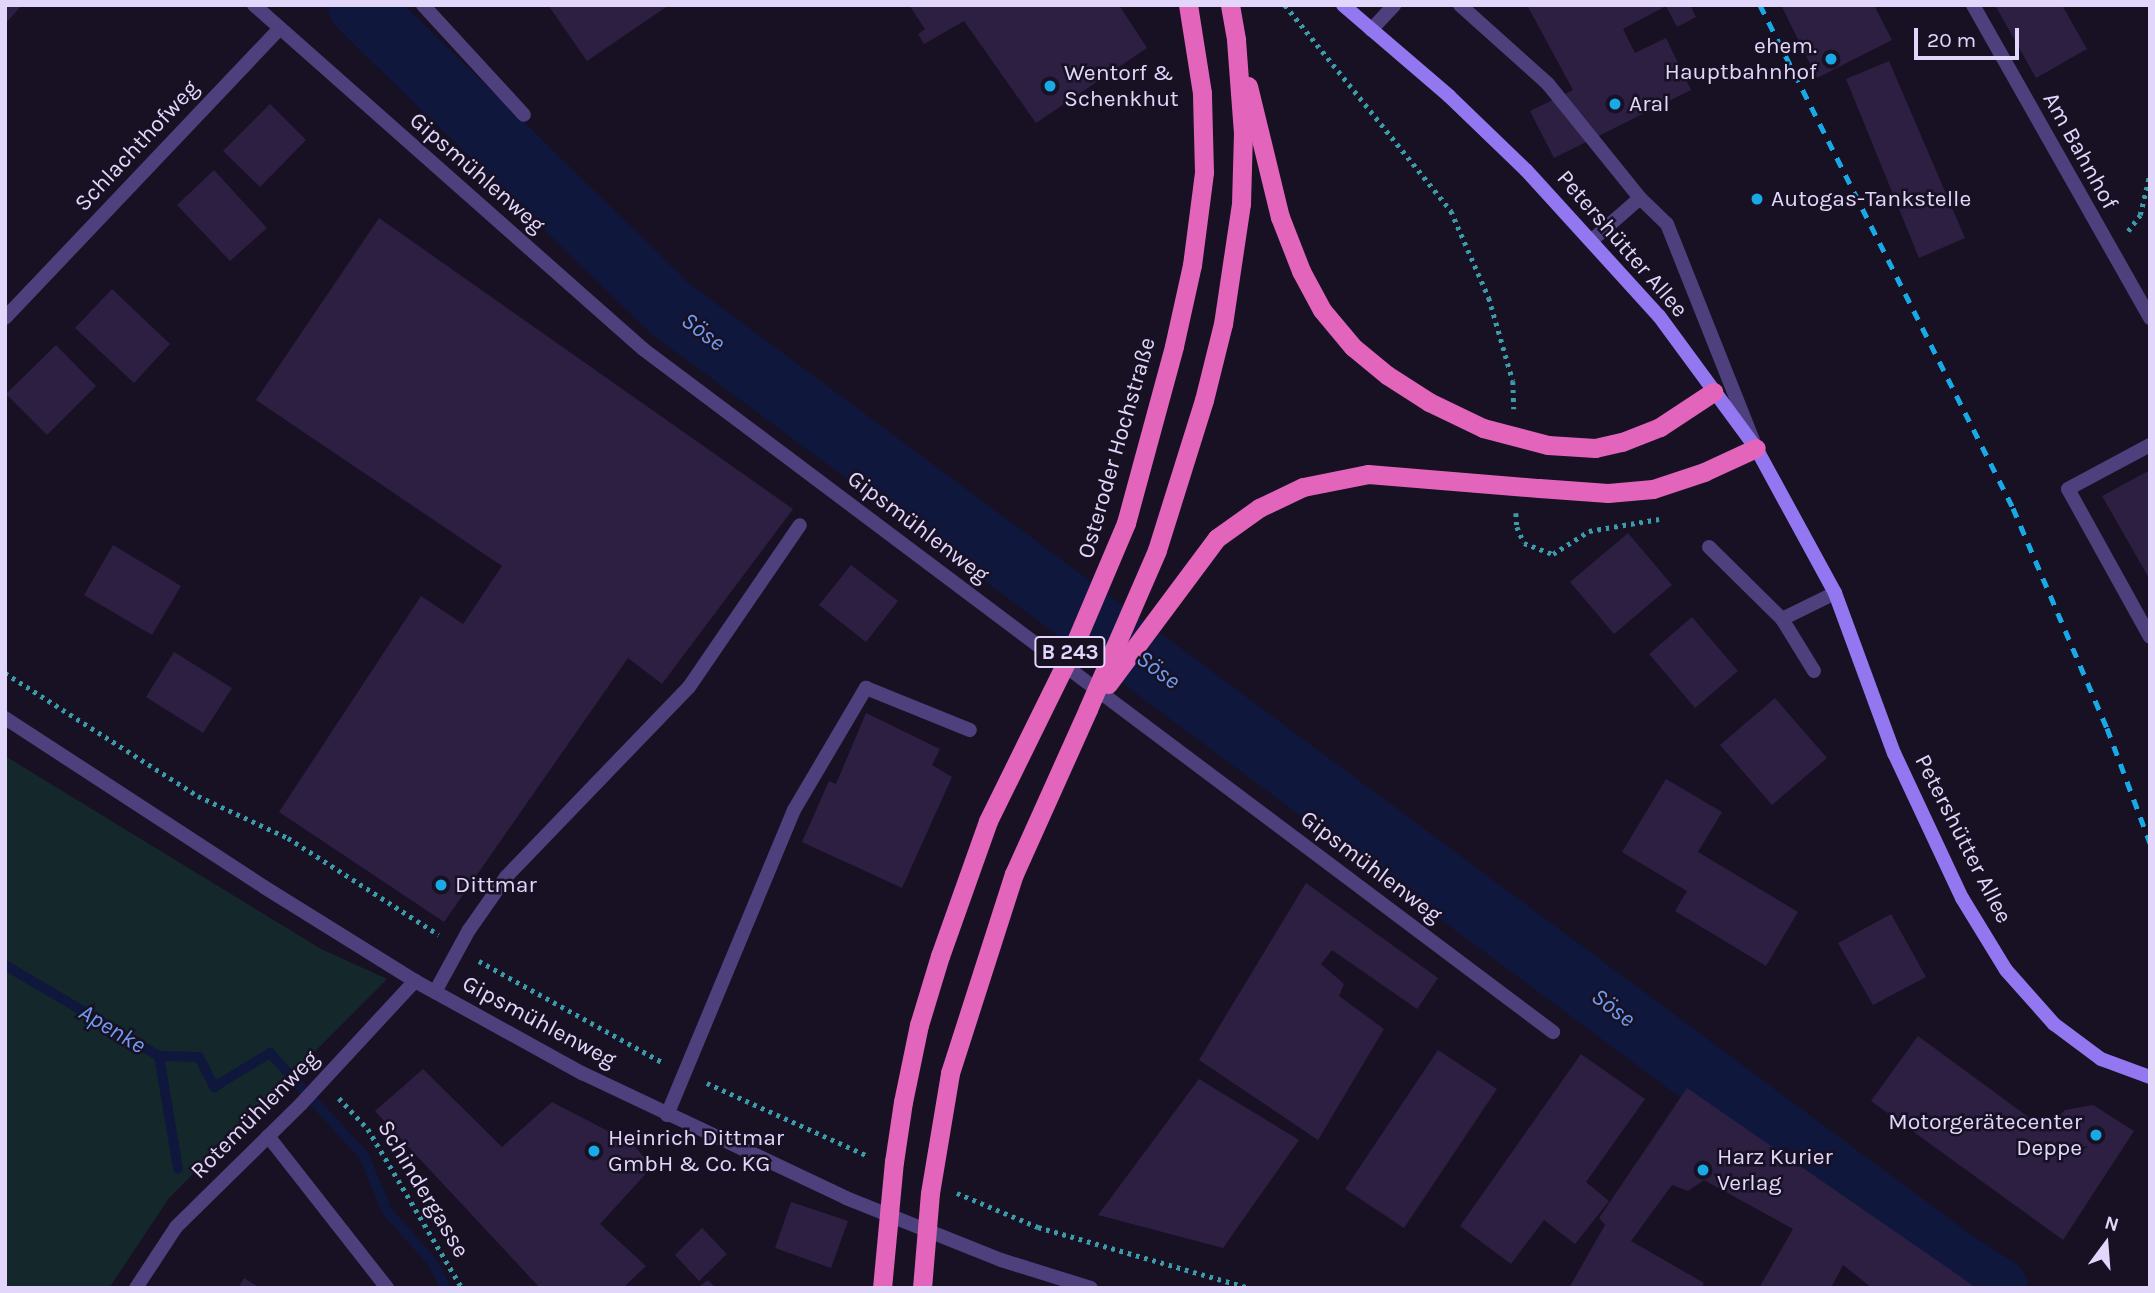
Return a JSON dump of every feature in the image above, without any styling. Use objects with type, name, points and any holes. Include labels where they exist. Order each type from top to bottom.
[{"type":"highway","name":"Osteroder Hochstraße","points":[[882,1288],[892,1174],[919,1025],[988,821],[1073,648],[1126,523],[1174,346],[1192,265],[1204,172],[1202,93],[1188,5]]},
{"type":"highway","name":"B 243","points":[[922,1288],[930,1193],[950,1073],[965,1021],[1014,874],[1157,550],[1204,400],[1223,324],[1241,204],[1243,133],[1236,39],[1230,5]]},
{"type":"highway","points":[[1236,39],[1280,217],[1301,271],[1322,310],[1353,347],[1429,402],[1483,428],[1548,444],[1595,448],[1622,442],[1660,428],[1713,392]]},
{"type":"highway","points":[[1088,709],[1217,538],[1259,508],[1303,487],[1368,474],[1608,493],[1653,489],[1704,472],[1756,447]]},
{"type":"main road","name":"Petershütter Allee","points":[[1342,5],[1449,96],[1526,170],[1659,316],[1756,447],[1835,593],[1894,753],[1962,898],[2006,970],[2054,1024],[2101,1059],[2150,1077]]},
{"type":"street","points":[[254,5],[279,29]]},
{"type":"street","points":[[423,5],[524,115]]},
{"type":"street","points":[[1371,30],[1394,5]]},
{"type":"street","points":[[1460,5],[1548,84],[1640,198],[1667,224],[1756,447]]},
{"type":"street","name":"Am Bahnhof","points":[[1973,5],[2150,318]]},
{"type":"street","name":"Schlachthofweg","points":[[5,318],[279,29]]},
{"type":"street","name":"Gipsmühlenweg","points":[[279,29],[643,349],[1553,1032]]},
{"type":"street","points":[[1592,240],[1640,198]]},
{"type":"street","points":[[2150,444],[2068,489],[2150,637]]},
{"type":"street","points":[[435,992],[459,948],[506,877],[689,687],[800,525]]},
{"type":"street","points":[[1709,547],[1782,619],[1814,670]]},
{"type":"street","points":[[1782,619],[1835,593]]},
{"type":"street","points":[[667,1115],[794,810],[866,688],[970,730]]},
{"type":"street","name":"Gipsmühlenweg","points":[[5,718],[264,887],[415,981],[582,1073],[846,1198],[1001,1260],[1091,1288]]},
{"type":"street","name":"Rotemühlenweg","points":[[136,1288],[176,1227],[301,1104],[415,981]]},
{"type":"street","points":[[268,1136],[387,1288]]},
{"type":"path","points":[[1285,5],[1451,211],[1489,298],[1514,381],[1514,423]]},
{"type":"path","points":[[2112,255],[2140,215],[2150,173]]},
{"type":"path","points":[[1516,506],[1517,527],[1524,543],[1553,554],[1589,531],[1660,519]]},
{"type":"path","points":[[5,673],[198,796],[288,838],[495,972],[685,1073],[879,1161]]},
{"type":"path","name":"Schindergasse","points":[[317,1086],[368,1129],[462,1288]]},
{"type":"path","points":[[952,1191],[1038,1227],[1249,1288]]},
{"type":"green space","points":[[5,756],[321,949],[387,979],[169,1198],[109,1288],[5,1288]]},
{"type":"building","points":[[5,5],[22,5],[5,24]]},
{"type":"building","points":[[548,5],[669,5],[587,61]]},
{"type":"building","name":"Wentorf & Schenkhut","points":[[909,5],[1119,5],[1147,48],[1036,123],[964,21],[924,44],[918,34],[925,29]]},
{"type":"building","points":[[1527,5],[1690,5],[1696,17],[1677,27],[1666,6],[1623,29],[1635,53],[1666,38],[1691,90],[1554,158],[1530,111],[1573,90]]},
{"type":"building","name":"ehem. Hauptbahnhof","points":[[1781,5],[1874,5],[1892,40],[1817,78]]},
{"type":"building","points":[[1995,5],[2062,5],[2087,49],[2036,78]]},
{"type":"building","points":[[1889,61],[1965,238],[1919,258],[1846,79]]},
{"type":"building","points":[[270,104],[306,140],[260,187],[223,151]]},
{"type":"building","points":[[214,170],[267,228],[230,261],[177,205]]},
{"type":"building","points":[[379,218],[793,509],[662,684],[628,658],[444,922],[279,812],[421,596],[463,624],[502,566],[256,400]]},
{"type":"building","points":[[112,289],[170,344],[134,383],[75,328]]},
{"type":"building","points":[[56,345],[96,386],[47,435],[6,394]]},
{"type":"building","points":[[2150,470],[2150,580],[2102,496]]},
{"type":"building","points":[[1628,533],[1672,585],[1614,634],[1570,582]]},
{"type":"building","points":[[113,545],[181,586],[152,635],[84,595]]},
{"type":"building","points":[[851,565],[898,601],[866,642],[819,605]]},
{"type":"building","points":[[1692,617],[1738,671],[1695,708],[1649,654]]},
{"type":"building","points":[[174,652],[232,688],[203,733],[146,697]]},
{"type":"building","points":[[1775,698],[1827,758],[1772,805],[1720,745]]},
{"type":"building","points":[[866,713],[940,749],[932,765],[952,777],[902,888],[802,842],[829,781],[836,784]]},
{"type":"building","points":[[1666,779],[1722,812],[1698,852],[1798,912],[1766,966],[1675,911],[1687,891],[1622,852]]},
{"type":"building","points":[[1306,883],[1438,978],[1417,1009],[1332,950],[1321,964],[1344,984],[1339,996],[1384,1029],[1318,1140],[1199,1060]]},
{"type":"building","points":[[1891,914],[1926,977],[1873,1005],[1838,943]]},
{"type":"building","points":[[1918,1036],[2046,1130],[2065,1110],[2093,1105],[2134,1131],[2063,1240],[1871,1101]]},
{"type":"building","points":[[1438,1050],[1497,1089],[1404,1228],[1345,1189]]},
{"type":"building","points":[[1581,1054],[1645,1099],[1586,1182],[1609,1201],[1575,1244],[1544,1220],[1511,1264],[1460,1226]]},
{"type":"building","points":[[423,1069],[502,1147],[552,1102],[633,1144],[652,1167],[600,1224],[646,1266],[623,1288],[540,1288],[375,1111]]},
{"type":"building","points":[[1199,1079],[1299,1140],[1223,1248],[1098,1215]]},
{"type":"building","points":[[1687,1088],[1976,1288],[1872,1288],[1843,1265],[1831,1288],[1759,1288],[1793,1229],[1704,1180],[1688,1191],[1672,1185],[1631,1241],[1704,1283],[1701,1288],[1569,1288],[1605,1225],[1599,1218]]},
{"type":"building","points":[[791,1202],[848,1221],[831,1268],[775,1248]]},
{"type":"building","points":[[702,1228],[727,1254],[699,1281],[675,1255]]},
{"type":"building","points":[[244,1278],[260,1288],[238,1288]]},
{"type":"building","points":[[708,1280],[716,1288],[697,1288]]},
{"type":"waterway","name":"Söse","points":[[359,5],[671,309],[1958,1264],[1996,1288]]},
{"type":"waterway","name":"Apenke","points":[[5,965],[159,1056],[178,1168]]},
{"type":"waterway","points":[[159,1056],[199,1057],[214,1087],[270,1053],[364,1156],[387,1211],[433,1263],[446,1288]]},
{"type":"railway","points":[[1760,5],[2013,508],[2107,728],[2150,843]]},
{"type":"place","name":"ehem. Hauptbahnhof","points":[[1831,59]]},
{"type":"place","name":"Wentorf & Schenkhut","points":[[1050,86]]},
{"type":"place","name":"Aral","points":[[1615,104]]},
{"type":"place","name":"Autogas-Tankstelle","points":[[1757,199]]},
{"type":"place","name":"Dittmar","points":[[441,885]]},
{"type":"place","name":"Motorgerätecenter Deppe","points":[[2096,1135]]},
{"type":"place","name":"Heinrich Dittmar GmbH & Co. KG","points":[[594,1151]]},
{"type":"place","name":"Harz Kurier Verlag","points":[[1703,1170]]}]
